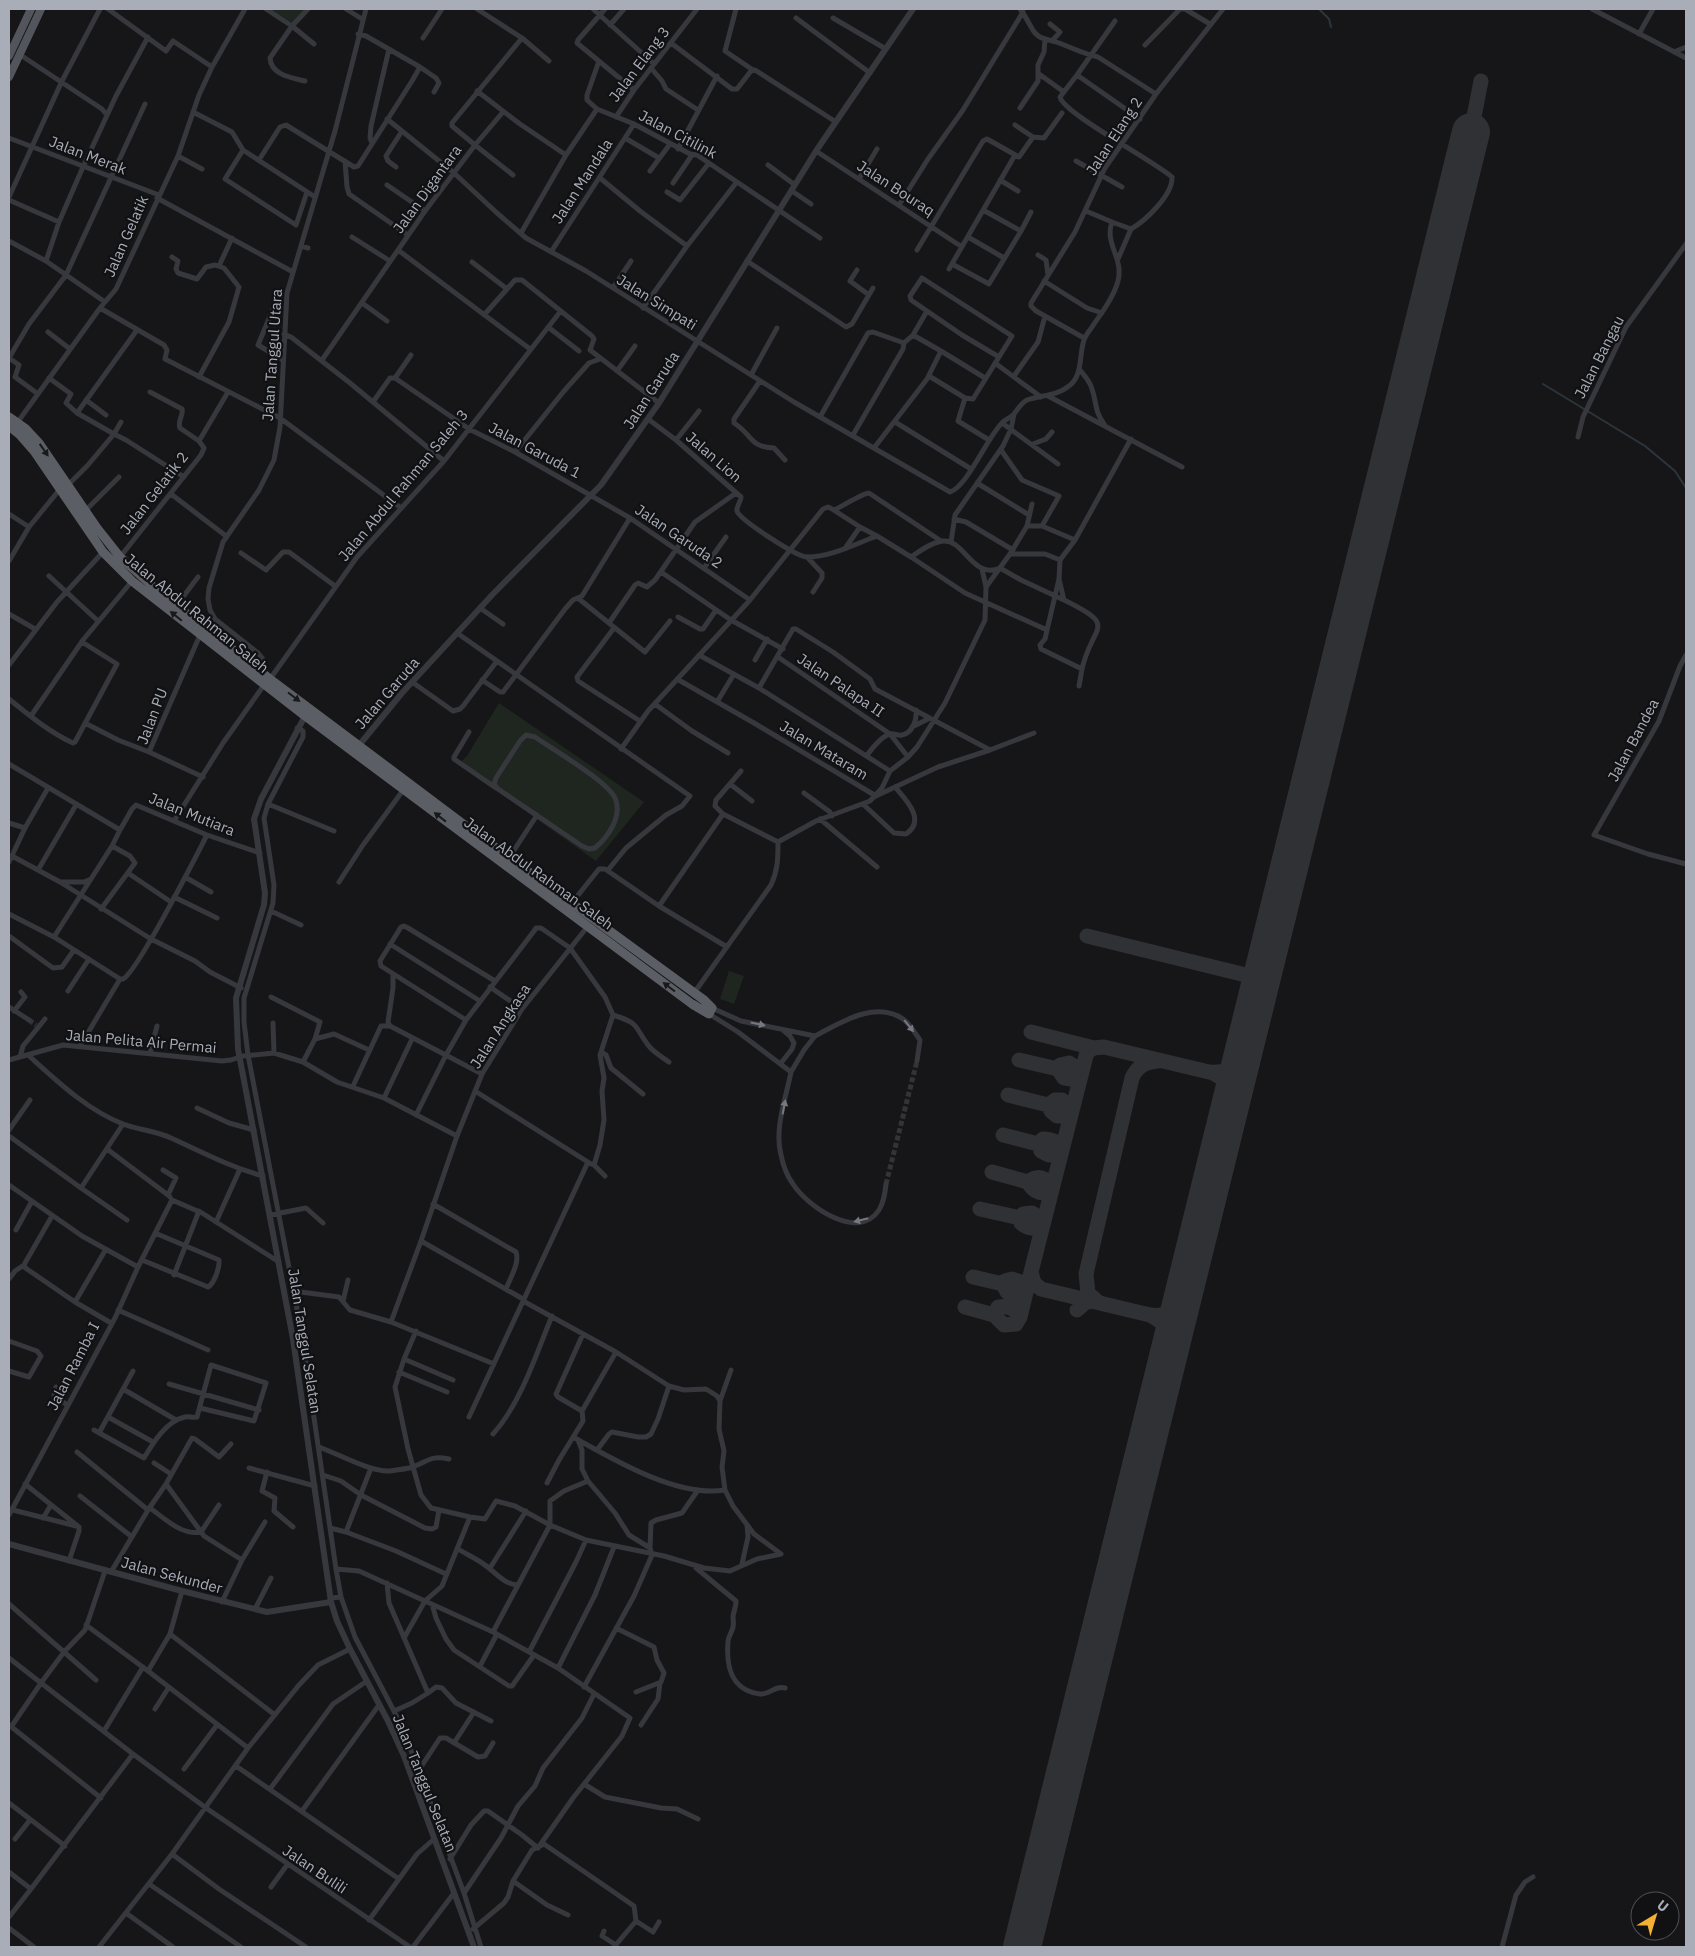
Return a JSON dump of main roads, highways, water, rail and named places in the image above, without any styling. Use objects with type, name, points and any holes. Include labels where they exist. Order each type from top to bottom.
[{"type":"highway","name":"Jalan Abdul Rahman Saleh","points":[[9,417],[20,435],[86,510],[120,558],[222,647],[267,682],[356,748],[460,827],[588,926],[623,947],[693,993],[711,1011],[692,1004],[623,947],[572,904],[509,858],[460,827],[404,790],[356,748],[305,716],[267,682],[258,669],[222,647],[200,635],[132,581],[103,552],[64,487]]},
{"type":"main road","points":[[9,56],[31,9]]},
{"type":"main road","points":[[9,77],[41,9]]},
{"type":"waterway","points":[[1319,9],[1329,19],[1331,27]]},
{"type":"waterway","points":[[1543,384],[1645,446],[1675,471],[1686,488]]},
{"type":"tunnel","points":[[29,1020],[36,1025]]},
{"type":"tunnel","points":[[886,1184],[917,1061]]}]
